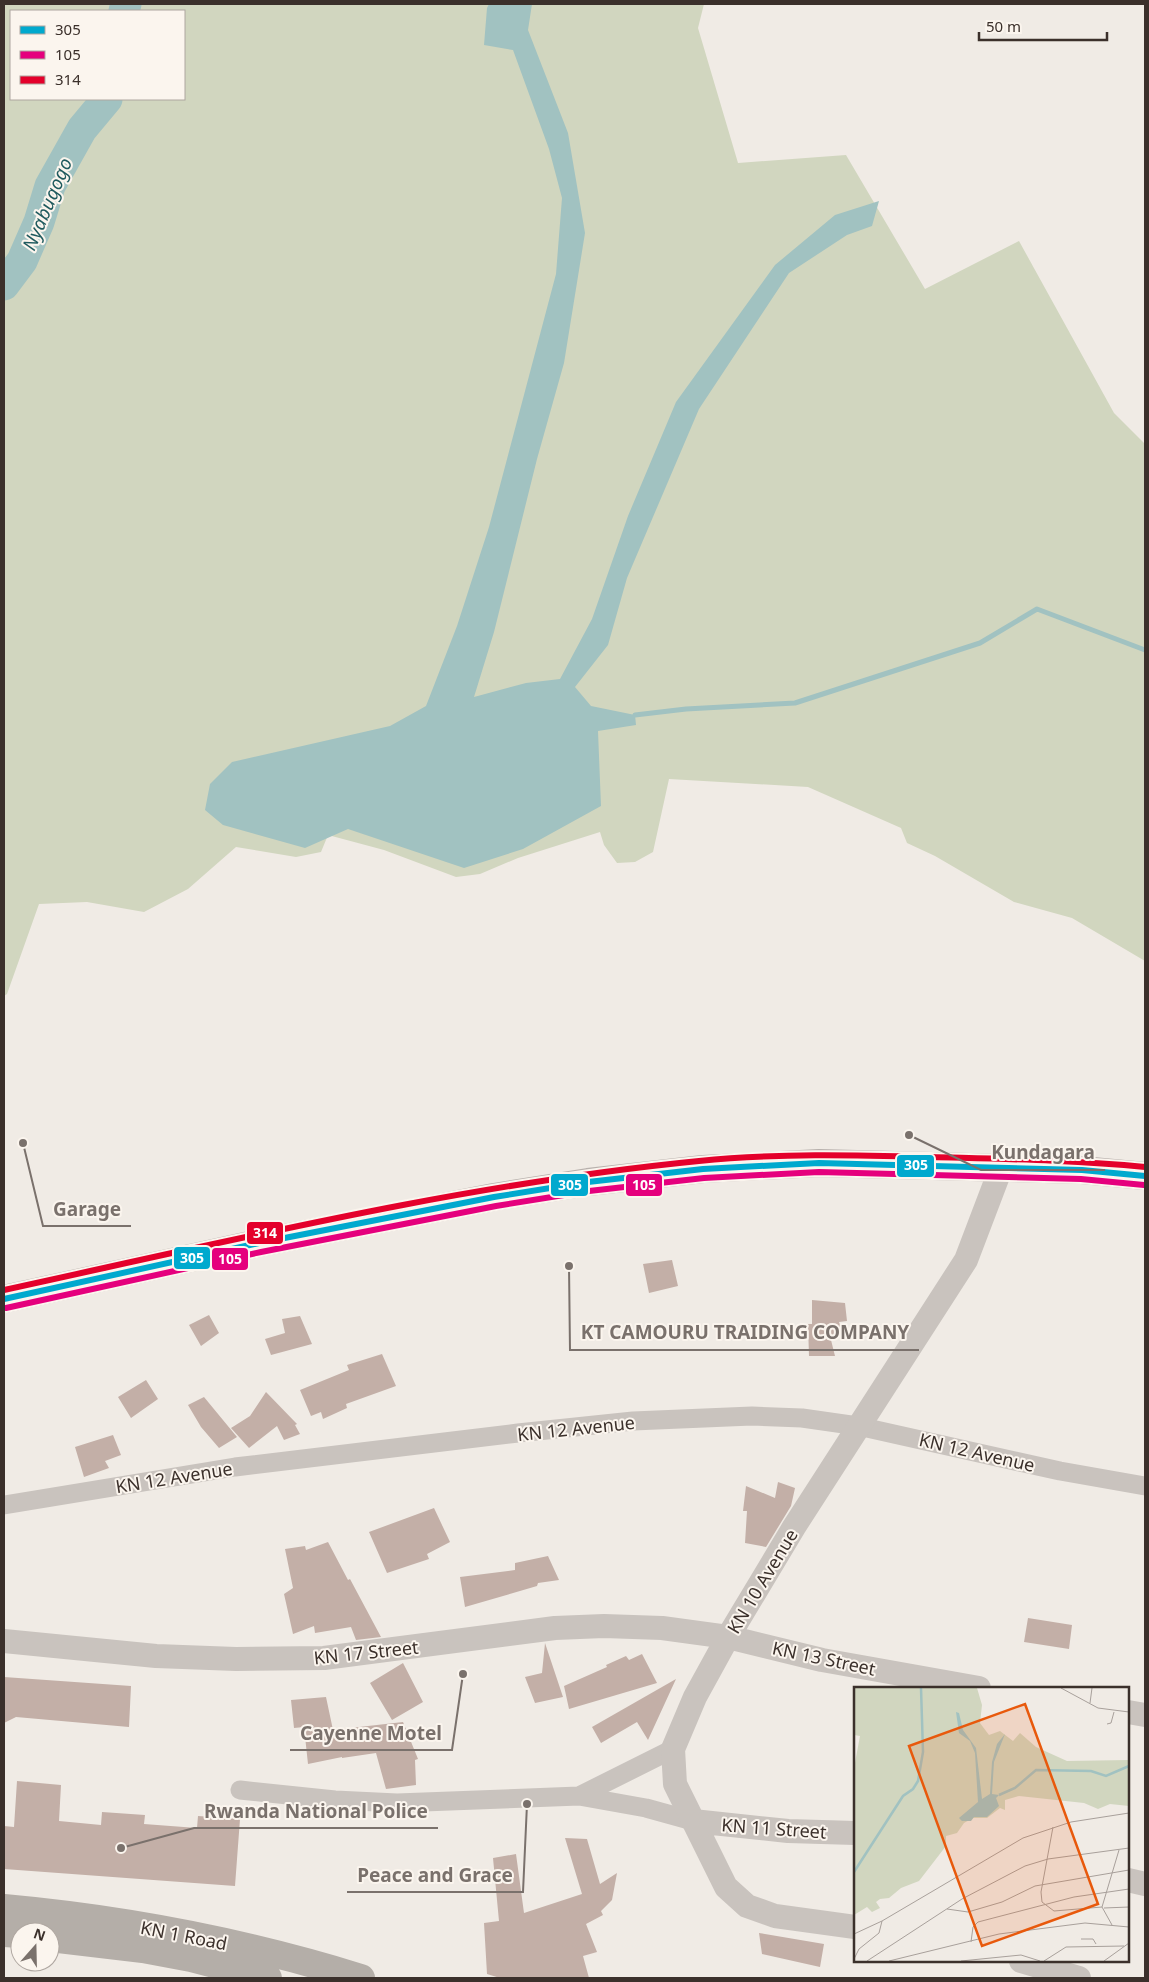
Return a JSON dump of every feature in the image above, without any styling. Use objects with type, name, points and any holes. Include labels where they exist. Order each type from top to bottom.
[{"type":"highway","name":"KN 1 Road","points":[[4,1908],[59,1913],[144,1938],[191,1958],[268,1978]]},
{"type":"highway","name":"KN 1 Road","points":[[60,1938],[144,1938],[195,1935],[298,1959],[361,1978]]},
{"type":"main road","points":[[4,1298],[269,1241],[494,1197],[588,1182],[702,1169],[819,1163],[1082,1170],[1145,1176]]},
{"type":"street","name":"KN 10 Avenue","points":[[854,1927],[775,1916],[747,1906],[726,1887],[675,1784],[673,1749],[695,1697],[728,1637],[794,1527],[858,1426],[917,1339],[966,1260],[1001,1168]]},
{"type":"street","name":"KN 12 Avenue","points":[[4,1505],[235,1467],[633,1421],[752,1416],[802,1418],[858,1426],[1060,1471],[1145,1486]]},
{"type":"street","name":"KN 17 Street","points":[[4,1641],[156,1656],[236,1659],[324,1658],[555,1628],[604,1626],[662,1628],[728,1637]]},
{"type":"street","name":"KN 13 Street","points":[[728,1637],[822,1660],[973,1687]]},
{"type":"street","points":[[1129,1712],[1145,1715]]},
{"type":"street","points":[[579,1796],[673,1749]]},
{"type":"street","points":[[240,1790],[335,1800],[397,1803],[579,1796],[646,1808],[693,1821]]},
{"type":"street","name":"KN 11 Street","points":[[693,1821],[788,1831],[854,1833]]},
{"type":"street","points":[[1129,1880],[1145,1884]]},
{"type":"street","points":[[1024,1962],[1079,1978]]},
{"type":"green space","points":[[4,4],[704,4],[698,28],[738,163],[846,155],[925,289],[1019,241],[1114,413],[1145,444],[1145,961],[1072,918],[1014,902],[935,856],[907,843],[901,828],[808,787],[669,779],[653,852],[635,862],[617,863],[604,845],[600,832],[518,858],[480,874],[456,877],[384,850],[328,835],[321,852],[296,857],[236,847],[188,889],[144,912],[87,902],[39,904],[7,994],[4,996]]},
{"type":"water","points":[[489,4],[532,4],[528,30],[568,133],[585,233],[564,363],[537,459],[494,632],[474,697],[526,683],[560,679],[592,619],[628,516],[676,402],[775,265],[835,215],[879,201],[872,226],[847,235],[789,273],[699,409],[627,578],[608,645],[575,687],[591,706],[635,715],[636,725],[598,731],[601,806],[523,849],[464,868],[348,829],[305,848],[223,825],[205,810],[210,784],[232,762],[390,726],[426,706],[457,626],[489,527],[556,274],[562,198],[549,149],[513,50],[484,45],[487,8]]},
{"type":"building","points":[[672,1260],[678,1286],[649,1293],[643,1264]]},
{"type":"building","points":[[812,1300],[845,1303],[847,1321],[839,1322],[843,1334],[830,1336],[835,1356],[809,1356],[808,1324],[812,1324]]},
{"type":"building","points":[[209,1315],[219,1333],[201,1346],[189,1325]]},
{"type":"building","points":[[300,1316],[312,1344],[271,1355],[265,1339],[285,1333],[282,1319]]},
{"type":"building","points":[[382,1354],[396,1386],[346,1404],[347,1408],[323,1419],[321,1412],[311,1416],[300,1390],[349,1370],[347,1365]]},
{"type":"building","points":[[146,1380],[158,1399],[131,1418],[118,1397]]},
{"type":"building","points":[[266,1392],[297,1424],[295,1425],[300,1434],[284,1440],[277,1426],[249,1448],[231,1428],[250,1416]]},
{"type":"building","points":[[204,1397],[237,1437],[219,1448],[201,1427],[188,1405]]},
{"type":"building","points":[[113,1435],[121,1455],[105,1461],[109,1468],[84,1477],[75,1447]]},
{"type":"building","points":[[778,1482],[795,1488],[791,1506],[766,1547],[745,1543],[747,1511],[743,1511],[746,1486],[775,1498]]},
{"type":"building","points":[[434,1508],[450,1542],[427,1554],[429,1559],[387,1573],[369,1532]]},
{"type":"building","points":[[328,1542],[381,1637],[356,1640],[351,1627],[315,1633],[314,1626],[293,1634],[284,1594],[293,1588],[285,1549],[305,1546],[306,1550]]},
{"type":"building","points":[[548,1556],[559,1580],[538,1583],[537,1586],[465,1607],[460,1577],[515,1570],[515,1563]]},
{"type":"building","points":[[1028,1618],[1072,1625],[1069,1649],[1024,1642]]},
{"type":"building","points":[[545,1643],[563,1697],[535,1703],[525,1677],[542,1673]]},
{"type":"building","points":[[642,1654],[657,1683],[569,1709],[564,1686],[607,1667],[606,1665],[626,1656],[629,1660]]},
{"type":"building","points":[[403,1663],[423,1702],[392,1720],[370,1683]]},
{"type":"building","points":[[4,1677],[131,1686],[129,1727],[16,1717],[4,1723]]},
{"type":"building","points":[[676,1679],[648,1740],[637,1722],[601,1743],[592,1727]]},
{"type":"building","points":[[326,1697],[333,1730],[403,1722],[418,1759],[415,1760],[416,1785],[386,1789],[376,1753],[308,1764],[304,1727],[294,1728],[291,1700]]},
{"type":"building","points":[[17,1781],[61,1785],[59,1821],[101,1825],[102,1812],[145,1815],[144,1824],[197,1828],[198,1816],[240,1819],[235,1886],[4,1869],[4,1826],[14,1827]]},
{"type":"building","points":[[565,1838],[587,1839],[600,1884],[617,1873],[612,1900],[601,1911],[603,1915],[586,1924],[597,1952],[583,1956],[589,1978],[500,1978],[487,1974],[484,1923],[499,1921],[493,1858],[516,1854],[524,1913],[582,1894]]},
{"type":"building","points":[[759,1933],[824,1944],[820,1967],[762,1954]]},
{"type":"waterway","name":"Nyabugogo","points":[[124,10],[126,4]]},
{"type":"waterway","name":"Nyabugogo","points":[[4,285],[22,261],[39,222],[50,186],[82,129],[106,100]]},
{"type":"waterway","points":[[635,715],[686,709],[795,703],[980,643],[1037,609],[1145,650]]},
{"type":"transit line","name":"314","points":[[4,1290],[263,1233],[436,1199],[611,1171],[699,1161],[815,1155],[1038,1160],[1145,1167]]},
{"type":"transit line","name":"305","points":[[4,1299],[259,1243],[494,1197],[588,1182],[703,1169],[819,1163],[1082,1170],[1145,1176]]},
{"type":"transit line","name":"105","points":[[6,1308],[261,1252],[496,1206],[589,1191],[704,1178],[819,1172],[1081,1179],[1144,1185]]},
{"type":"place","name":"Kundagara","points":[[909,1135]]},
{"type":"place","name":"Garage","points":[[23,1143]]},
{"type":"place","name":"KT CAMOURU TRAIDING COMPANY","points":[[569,1266]]},
{"type":"place","name":"Cayenne Motel","points":[[463,1674]]},
{"type":"place","name":"Peace and Grace","points":[[527,1804]]},
{"type":"place","name":"Rwanda National Police","points":[[121,1848]]}]
